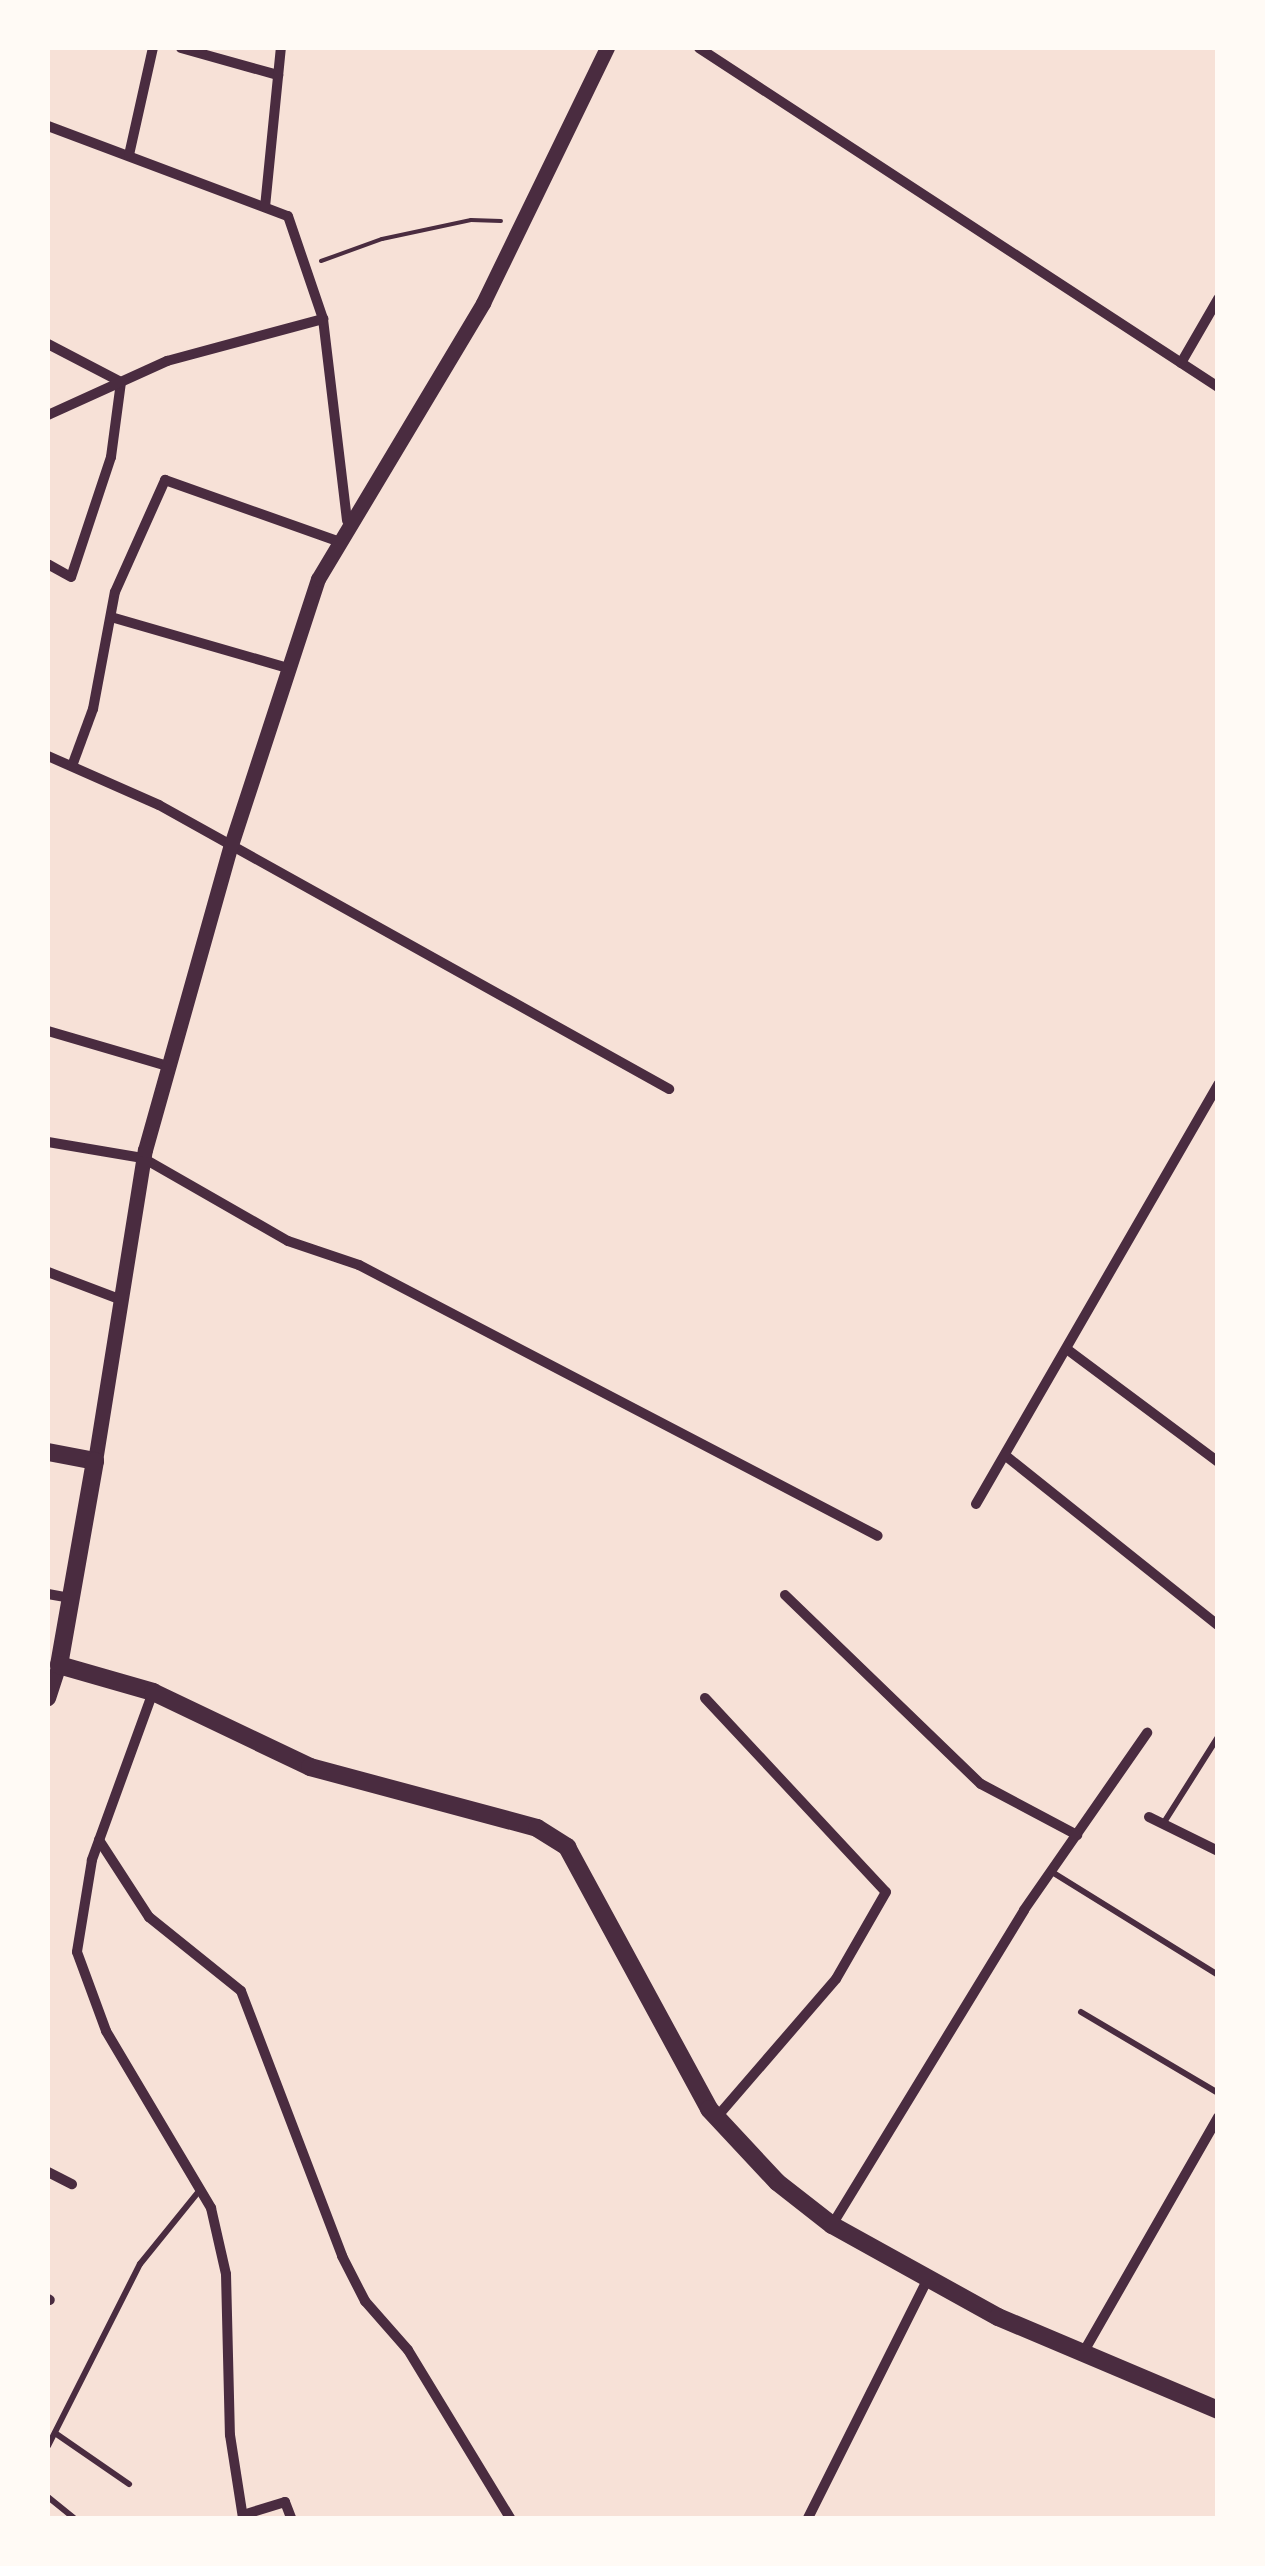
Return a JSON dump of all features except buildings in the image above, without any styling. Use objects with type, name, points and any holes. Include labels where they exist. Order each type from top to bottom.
[{"type":"main road","points":[[48,1452],[94,1461],[59,1665],[154,1692],[310,1766],[537,1828],[567,1848],[716,2118],[777,2182],[832,2225],[998,2317],[1218,2410]]},
{"type":"street","points":[[129,156],[153,48]]},
{"type":"street","points":[[180,48],[278,76]]},
{"type":"street","points":[[265,207],[281,48]]},
{"type":"street","points":[[94,1461],[143,1158],[230,848],[318,579],[347,521],[525,223],[607,48]]},
{"type":"street","points":[[699,48],[1218,386]]},
{"type":"street","points":[[48,126],[288,216],[323,319],[347,521]]},
{"type":"street","points":[[1181,363],[1218,299]]},
{"type":"street","points":[[48,414],[167,361],[323,319]]},
{"type":"street","points":[[48,344],[120,382]]},
{"type":"street","points":[[48,564],[71,577],[110,457],[120,382]]},
{"type":"street","points":[[72,766],[93,709],[111,617],[165,480],[337,541]]},
{"type":"street","points":[[111,617],[291,668]]},
{"type":"street","points":[[48,756],[159,804],[230,848],[669,1089]]},
{"type":"street","points":[[48,1031],[168,1066]]},
{"type":"street","points":[[976,1504],[1218,1084]]},
{"type":"street","points":[[48,1142],[143,1158],[288,1241],[359,1265],[878,1536]]},
{"type":"street","points":[[48,1272],[119,1298]]},
{"type":"street","points":[[1068,1350],[1218,1462]]},
{"type":"street","points":[[1006,1456],[1218,1625]]},
{"type":"street","points":[[48,1594],[70,1598]]},
{"type":"street","points":[[785,1595],[980,1784],[1076,1836]]},
{"type":"street","points":[[48,1698],[59,1665]]},
{"type":"street","points":[[154,1692],[100,1840],[77,1952],[106,2031],[211,2208],[226,2274],[230,2434],[243,2517],[284,2502],[291,2518]]},
{"type":"street","points":[[705,1698],[886,1892],[836,1979],[716,2118]]},
{"type":"street","points":[[832,2225],[1052,1872],[1147,1733]]},
{"type":"street","points":[[1149,1817],[1218,1852]]},
{"type":"street","points":[[100,1840],[150,1917],[240,1991],[350,2271],[365,2300],[408,2350],[510,2518]]},
{"type":"street","points":[[1083,2353],[1218,2117]]},
{"type":"street","points":[[48,2172],[72,2184]]},
{"type":"street","points":[[808,2518],[929,2277]]},
{"type":"lane","points":[[1163,1824],[1218,1737]]},
{"type":"lane","points":[[1052,1872],[1218,1975]]},
{"type":"lane","points":[[1080,2012],[1218,2093]]},
{"type":"lane","points":[[48,2446],[140,2264],[200,2190]]},
{"type":"lane","points":[[55,2433],[130,2484]]},
{"type":"lane","points":[[48,2497],[74,2518]]},
{"type":"path","points":[[307,266],[382,239],[471,220],[525,223]]}]
